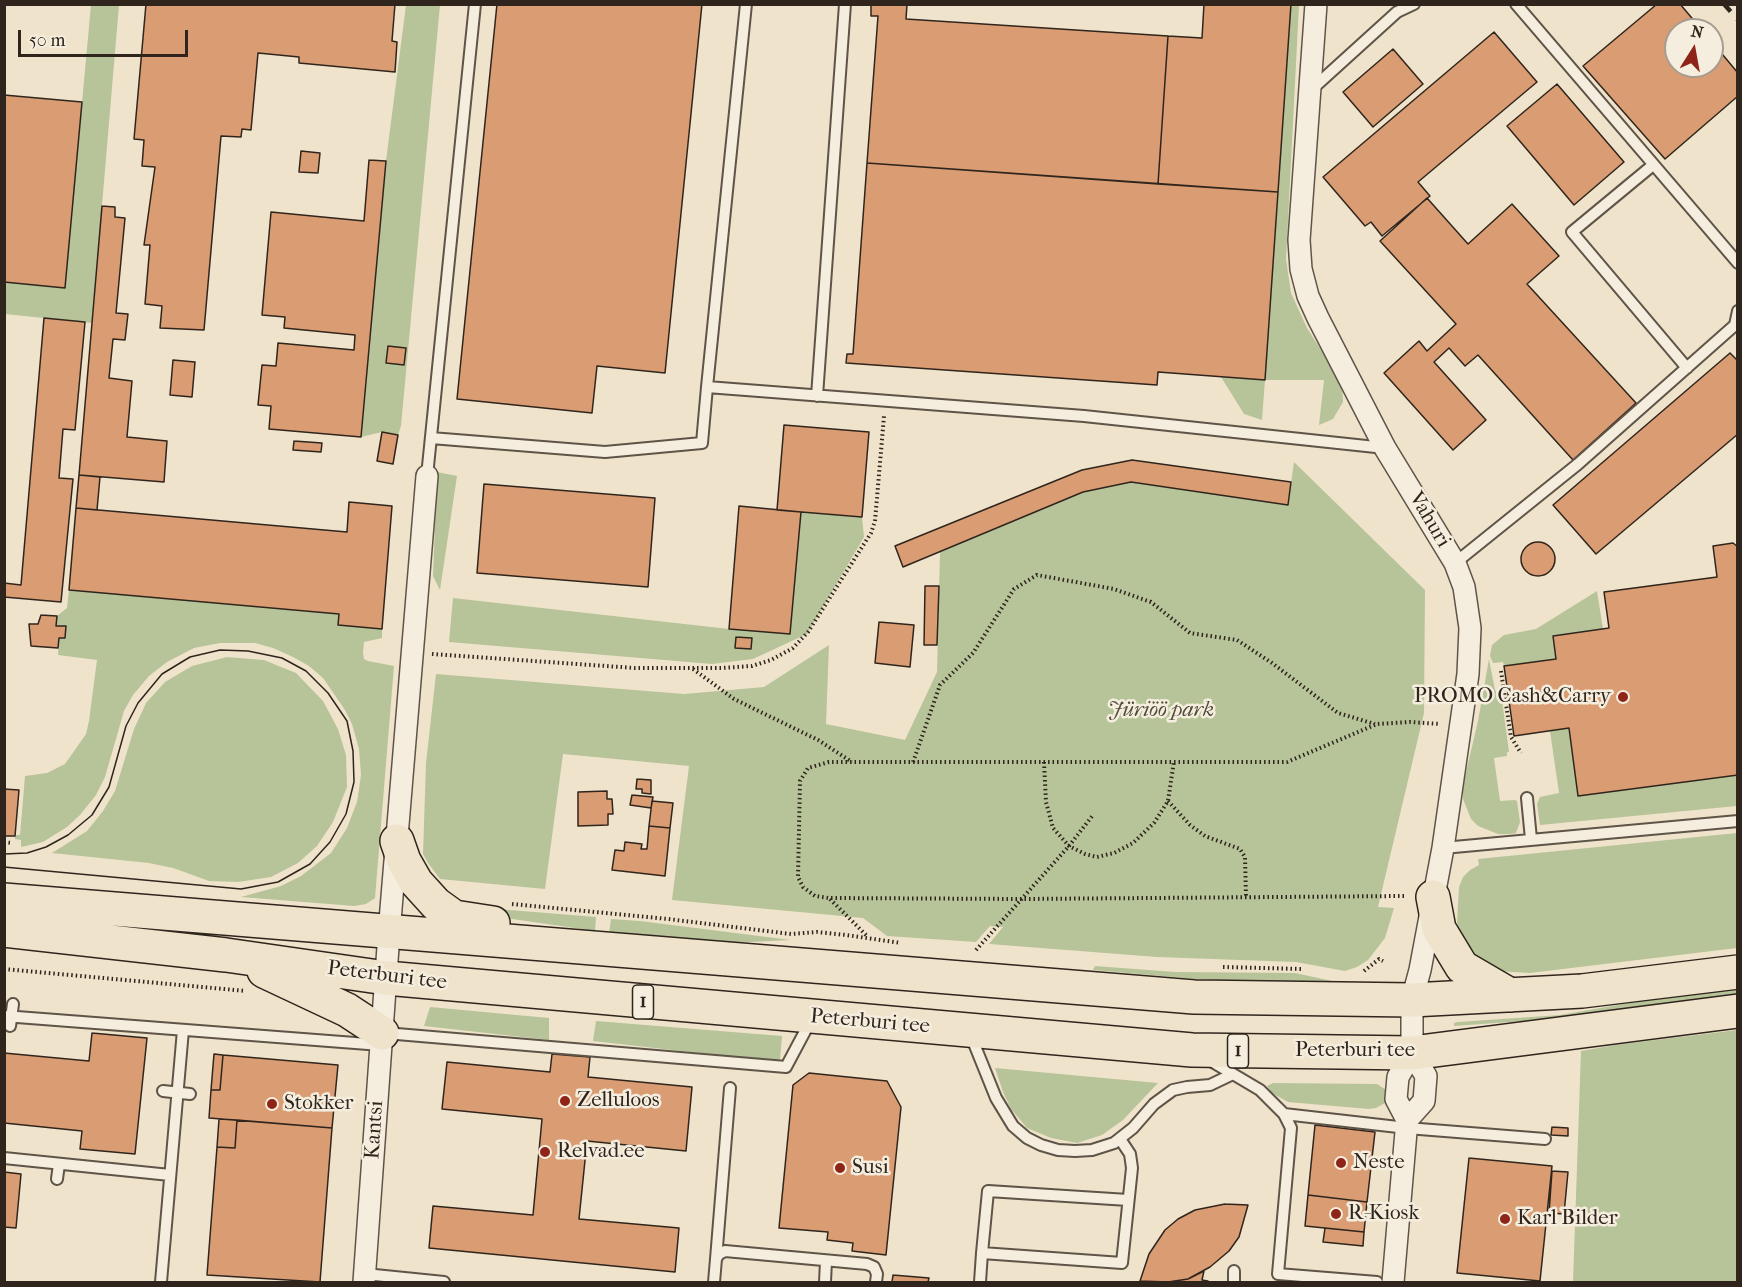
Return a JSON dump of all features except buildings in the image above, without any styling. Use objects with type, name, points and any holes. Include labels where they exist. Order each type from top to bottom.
[{"type":"highway","points":[[397,841],[404,861],[416,882],[436,904],[454,917],[515,927],[602,950]]},
{"type":"highway","points":[[1418,896],[1462,967],[1510,995]]},
{"type":"highway","name":"Peterburi tee","points":[[4,900],[1194,997],[1412,1000],[1582,991],[1737,972]]},
{"type":"highway","name":"Peterburi tee","points":[[4,930],[226,955],[386,978],[1192,1050],[1412,1053],[1737,1011]]},
{"type":"highway","points":[[226,955],[347,1010],[381,1039]]},
{"type":"street","name":"Vahuri","points":[[1316,4],[1299,240],[1301,269],[1308,296],[1318,318],[1385,448],[1455,563],[1464,587],[1470,628],[1468,674],[1443,848],[1418,896],[1420,970],[1412,1000],[1412,1053]]},
{"type":"street","name":"Kantsi","points":[[364,1278],[389,933],[427,476]]},
{"type":"street","points":[[1393,1282],[1407,1124],[1396,1099],[1398,1077],[1412,1053]]},
{"type":"lane","points":[[427,476],[475,4]]},
{"type":"lane","points":[[431,438],[605,452],[702,443],[746,4]]},
{"type":"lane","points":[[817,396],[845,4]]},
{"type":"lane","points":[[1310,91],[1397,12],[1414,4]]},
{"type":"lane","points":[[1516,4],[1737,263]]},
{"type":"lane","points":[[1653,165],[1572,232],[1687,368]]},
{"type":"lane","points":[[1455,563],[1578,464],[1687,368],[1735,325],[1737,311]]},
{"type":"lane","points":[[707,387],[1084,416],[1385,448]]},
{"type":"lane","points":[[1527,798],[1531,839]]},
{"type":"lane","points":[[1443,848],[1737,821]]},
{"type":"lane","points":[[13,1004],[9,1019],[381,1039],[786,1067],[813,1017]]},
{"type":"lane","points":[[161,1282],[183,1030]]},
{"type":"lane","points":[[969,1030],[1003,1111],[1013,1126],[1027,1138],[1041,1145],[1075,1151],[1092,1150],[1114,1143],[1133,1128],[1154,1104],[1173,1090],[1210,1084],[1233,1074]]},
{"type":"lane","points":[[1192,1050],[1260,1090],[1284,1114],[1290,1128],[1278,1274],[1377,1282]]},
{"type":"lane","points":[[714,1282],[730,1088]]},
{"type":"lane","points":[[163,1091],[190,1094]]},
{"type":"lane","points":[[1284,1114],[1545,1139]]},
{"type":"lane","points":[[982,1253],[1122,1263],[1132,1168],[1130,1154],[1120,1138]]},
{"type":"lane","points":[[4,1158],[170,1175]]},
{"type":"lane","points":[[57,1179],[58,1164]]},
{"type":"lane","points":[[980,1282],[988,1191],[1128,1200]]},
{"type":"lane","points":[[716,1259],[725,1251],[867,1264],[874,1267],[877,1274],[876,1282]]},
{"type":"lane","points":[[825,1282],[826,1261]]},
{"type":"lane","points":[[364,1278],[444,1282]]},
{"type":"path","points":[[412,652],[635,668],[752,666],[771,660],[793,648],[808,632],[872,533],[875,521],[885,400]]},
{"type":"path","points":[[913,762],[940,685],[973,653],[1014,589],[1038,575],[1114,589],[1151,602],[1190,633],[1237,640],[1272,663],[1338,713],[1377,724],[1410,722],[1460,727]]},
{"type":"path","points":[[692,668],[734,699],[818,740],[852,762]]},
{"type":"path","points":[[1501,670],[1511,737],[1521,753]]},
{"type":"path","points":[[1377,724],[1287,762],[829,762],[808,768],[800,781],[798,877],[803,887],[815,896],[829,898],[1418,896]]},
{"type":"path","points":[[1044,762],[1046,802],[1053,828],[1069,846],[1085,854],[1097,856],[1114,852],[1133,843],[1154,823],[1168,801],[1174,761]]},
{"type":"path","points":[[1168,801],[1190,825],[1205,836],[1240,849],[1245,857],[1246,897]]},
{"type":"path","points":[[976,950],[1069,846],[1092,815]]},
{"type":"path","points":[[4,842],[11,843]]},
{"type":"path","points":[[829,898],[867,937]]},
{"type":"path","points":[[507,904],[668,918],[791,934],[818,933],[867,937],[906,944]]},
{"type":"path","points":[[965,949],[988,951]]},
{"type":"path","points":[[1359,975],[1379,959],[1383,961]]},
{"type":"path","points":[[1220,967],[1307,970]]},
{"type":"path","points":[[4,969],[254,992]]},
{"type":"green space","points":[[91,5],[119,5],[92,323],[5,314],[4,282],[65,287]]},
{"type":"green space","points":[[406,5],[440,5],[401,426],[398,435],[382,432],[361,437],[386,161]]},
{"type":"green space","points":[[1291,5],[1299,5],[1286,259],[1291,293],[1307,328],[1342,383],[1343,402],[1333,419],[1319,425],[1324,380],[1265,380],[1262,420],[1244,414],[1221,377],[1265,379]]},
{"type":"green space","name":"Jüriöö park","points":[[1294,462],[1425,590],[1424,713],[1378,907],[1394,908],[1385,938],[1368,960],[1357,967],[1345,971],[1296,962],[1157,957],[989,944],[1003,927],[990,926],[976,942],[887,936],[863,918],[672,900],[689,766],[563,754],[545,889],[440,879],[423,854],[426,763],[436,674],[684,694],[764,687],[829,645],[826,724],[905,740],[937,672],[940,552],[1083,492],[1131,482],[1288,504]]},
{"type":"green space","points":[[437,472],[457,476],[440,590],[433,576]]},
{"type":"green space","points":[[801,512],[862,517],[864,537],[807,634],[753,659],[712,664],[449,642],[453,598],[790,634]]},
{"type":"green space","points":[[69,590],[339,614],[338,625],[382,629],[382,638],[364,642],[363,653],[364,659],[368,661],[394,666],[375,898],[366,904],[354,906],[241,897],[281,886],[301,876],[331,853],[347,828],[357,802],[361,775],[359,749],[352,724],[323,678],[309,666],[293,657],[255,643],[220,643],[194,648],[167,662],[149,676],[133,695],[124,711],[105,777],[96,795],[67,827],[43,842],[21,847],[21,840],[15,839],[15,835],[20,835],[25,776],[47,773],[65,764],[86,734],[89,721],[97,660],[58,655],[59,638],[65,638],[65,626],[56,626],[57,616],[67,608]]},
{"type":"green space","points":[[1597,591],[1603,629],[1553,636],[1556,659],[1504,666],[1503,662],[1493,663],[1490,656],[1492,645],[1504,635],[1536,629]]},
{"type":"green space","points":[[227,657],[264,660],[296,673],[323,701],[338,729],[346,755],[347,787],[333,822],[317,846],[298,863],[271,877],[238,882],[209,881],[173,868],[149,863],[52,853],[87,831],[103,811],[115,791],[134,729],[146,703],[165,682],[192,666]]},
{"type":"green space","points":[[1489,659],[1495,690],[1502,700],[1509,752],[1507,756],[1494,758],[1500,801],[1517,801],[1520,822],[1516,833],[1510,834],[1498,834],[1478,826],[1471,819],[1463,799],[1463,785]]},
{"type":"green space","points":[[1569,728],[1578,796],[1737,775],[1737,806],[1540,825],[1537,804],[1540,797],[1559,793],[1550,731]]},
{"type":"green space","points":[[1737,833],[1737,948],[1530,973],[1496,971],[1476,959],[1461,935],[1457,923],[1459,887],[1463,877],[1479,865],[1478,859]]},
{"type":"green space","points":[[485,908],[596,917],[595,931],[471,913]]},
{"type":"green space","points":[[611,919],[791,940],[729,943],[609,933]]},
{"type":"green space","points":[[1095,966],[1175,972],[1295,973],[1337,982],[1314,984],[1196,979],[1093,970]]},
{"type":"green space","points":[[1737,987],[1737,996],[1566,1018],[1454,1026],[1454,1023],[1458,1022],[1560,1015]]},
{"type":"green space","points":[[430,1007],[549,1018],[549,1040],[424,1026]]},
{"type":"green space","points":[[596,1021],[782,1036],[780,1060],[593,1041]]},
{"type":"green space","points":[[1737,1030],[1737,1282],[1573,1282],[1581,1051]]},
{"type":"green space","points":[[995,1068],[1158,1083],[1123,1120],[1102,1135],[1077,1143],[1051,1138],[1027,1128],[1011,1109]]},
{"type":"green space","points":[[1273,1083],[1377,1084],[1388,1091],[1388,1096],[1385,1103],[1369,1109],[1288,1102],[1272,1093],[1267,1086]]},
{"type":"tram line","points":[[4,854],[27,853],[46,847],[68,835],[92,815],[109,787],[126,726],[138,703],[162,674],[190,657],[220,650],[248,651],[282,658],[306,671],[328,693],[347,721],[353,751],[354,782],[346,814],[330,842],[310,864],[278,882],[241,889],[4,867]]},
{"type":"railway","points":[[1724,4],[1738,20]]},
{"type":"place","name":"PROMO Cash&Carry","points":[[1623,697]]},
{"type":"place","name":"Zelluloos","points":[[565,1101]]},
{"type":"place","name":"Stokker","points":[[272,1104]]},
{"type":"place","name":"Relvad.ee","points":[[545,1152]]},
{"type":"place","name":"Neste","points":[[1341,1163]]},
{"type":"place","name":"Susi","points":[[840,1168]]},
{"type":"place","name":"R-Kiosk","points":[[1336,1214]]},
{"type":"place","name":"Karl Bilder","points":[[1505,1219]]}]
